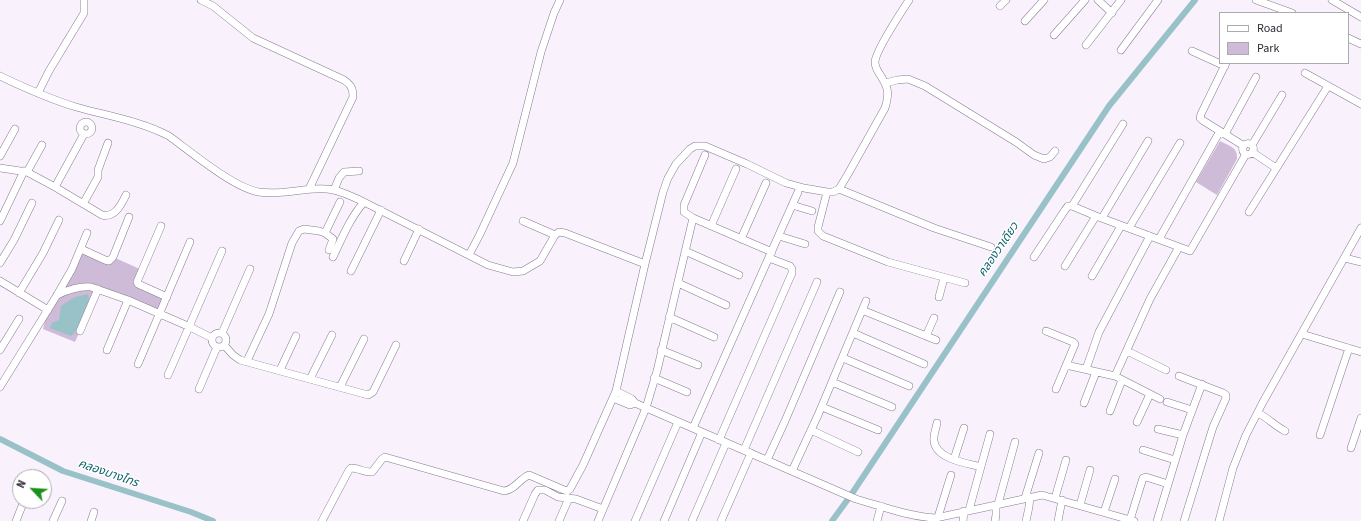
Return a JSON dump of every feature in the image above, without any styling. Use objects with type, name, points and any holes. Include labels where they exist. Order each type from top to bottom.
[{"type":"street","points":[[38,93],[49,71],[84,13],[84,0]]},
{"type":"street","points":[[201,0],[212,6],[253,38],[344,80],[353,88],[353,97],[309,189]]},
{"type":"street","points":[[472,257],[480,234],[513,163],[541,52],[560,0]]},
{"type":"street","points":[[322,521],[349,470],[354,468],[369,473],[375,470],[385,457],[504,491],[509,491],[525,477],[529,476],[533,476],[567,491],[570,489],[583,465],[616,391],[663,192],[668,178],[676,164],[690,149],[695,146],[705,146],[786,183],[827,192],[833,192],[838,189],[885,108],[888,97],[886,83],[874,63],[876,55],[909,0]]},
{"type":"street","points":[[1000,6],[1006,0]]},
{"type":"street","points":[[1025,21],[1044,0]]},
{"type":"street","points":[[1054,35],[1085,0]]},
{"type":"street","points":[[1098,0],[1112,13]]},
{"type":"street","points":[[1086,45],[1121,0]]},
{"type":"street","points":[[1121,50],[1158,0]]},
{"type":"street","points":[[1256,0],[1289,12]]},
{"type":"street","points":[[1332,0],[1361,17]]},
{"type":"street","points":[[1267,12],[1270,5]]},
{"type":"street","points":[[1349,38],[1361,44]]},
{"type":"street","points":[[1192,51],[1219,61]]},
{"type":"street","points":[[1226,64],[1200,118],[1276,168]]},
{"type":"street","points":[[1305,73],[1361,104]]},
{"type":"street","points":[[0,76],[38,93],[92,111],[142,124],[161,132],[169,136],[233,182],[258,192],[287,192],[309,189],[334,190],[381,210],[488,265],[513,272],[523,271],[540,261],[555,235],[559,232],[645,264]]},
{"type":"street","points":[[1159,239],[1256,77]]},
{"type":"street","points":[[886,83],[908,79],[925,86],[1016,142],[1034,155],[1044,159],[1050,156],[1054,151]]},
{"type":"street","points":[[1249,212],[1328,86]]},
{"type":"street","points":[[1034,258],[1068,206],[1072,206],[1121,226],[1190,251],[1282,95]]},
{"type":"street","points":[[55,187],[84,134],[91,132],[93,126],[88,121],[92,111]]},
{"type":"street","points":[[1072,206],[1123,124]]},
{"type":"street","points":[[0,156],[15,129]]},
{"type":"street","points":[[1065,266],[1099,217],[1148,141]]},
{"type":"street","points":[[83,204],[98,177],[98,170],[108,143]]},
{"type":"street","points":[[1129,228],[1180,143]]},
{"type":"street","points":[[0,221],[26,171],[42,145]]},
{"type":"street","points":[[692,521],[792,273],[790,266],[741,239],[693,218],[684,212],[683,209],[706,155]]},
{"type":"street","points":[[0,168],[26,171],[106,216],[115,212],[126,196]]},
{"type":"street","points":[[711,226],[736,169]]},
{"type":"street","points":[[334,190],[339,178],[344,172],[359,171]]},
{"type":"street","points":[[741,239],[766,183]]},
{"type":"street","points":[[838,189],[934,228],[991,247]]},
{"type":"street","points":[[693,428],[798,192]]},
{"type":"street","points":[[827,192],[818,227],[818,231],[823,236],[888,262],[966,283]]},
{"type":"street","points":[[325,233],[340,202]]},
{"type":"street","points":[[333,257],[344,232],[364,202]]},
{"type":"street","points":[[0,263],[14,240],[32,203]]},
{"type":"street","points":[[792,205],[812,211]]},
{"type":"street","points":[[351,271],[381,210]]},
{"type":"street","points":[[80,249],[109,261],[113,257],[129,217]]},
{"type":"street","points":[[598,521],[646,408],[693,218]]},
{"type":"street","points":[[19,293],[59,220]]},
{"type":"street","points":[[523,221],[555,235]]},
{"type":"street","points":[[161,226],[137,282],[138,284],[167,297]]},
{"type":"street","points":[[1092,276],[1121,226]]},
{"type":"street","points":[[1219,521],[1233,468],[1246,435],[1361,228]]},
{"type":"street","points":[[247,361],[269,314],[292,243],[299,231],[304,229],[325,233],[333,239],[329,250]]},
{"type":"street","points":[[404,261],[419,230]]},
{"type":"street","points":[[0,387],[72,269],[88,233]]},
{"type":"street","points":[[779,236],[805,244]]},
{"type":"street","points":[[1086,369],[1099,332],[1150,236]]},
{"type":"street","points":[[138,364],[190,242]]},
{"type":"street","points":[[1115,376],[1150,299],[1179,247]]},
{"type":"street","points":[[168,375],[222,251]]},
{"type":"street","points":[[685,251],[739,275]]},
{"type":"street","points":[[1345,258],[1361,262]]},
{"type":"street","points":[[222,333],[250,269]]},
{"type":"street","points":[[938,297],[944,278]]},
{"type":"street","points":[[0,281],[48,310]]},
{"type":"street","points":[[744,450],[817,282]]},
{"type":"street","points":[[678,283],[726,305]]},
{"type":"street","points":[[57,295],[85,286],[98,289],[128,300],[212,338]]},
{"type":"street","points":[[80,331],[98,289]]},
{"type":"street","points":[[767,460],[840,292]]},
{"type":"street","points":[[107,350],[128,300]]},
{"type":"street","points":[[792,471],[822,407],[866,301]]},
{"type":"street","points":[[862,310],[936,340]]},
{"type":"street","points":[[669,317],[714,337]]},
{"type":"street","points":[[926,336],[934,318]]},
{"type":"street","points":[[0,350],[19,319]]},
{"type":"street","points":[[1046,331],[1075,344],[1056,389]]},
{"type":"street","points":[[222,333],[218,332],[214,334],[212,343],[220,346],[240,360],[368,395],[374,392],[396,345]]},
{"type":"street","points":[[199,389],[220,346],[226,339],[222,333]]},
{"type":"street","points":[[853,333],[924,364]]},
{"type":"street","points":[[1302,334],[1361,352]]},
{"type":"street","points":[[310,379],[332,335]]},
{"type":"street","points":[[280,370],[296,336]]},
{"type":"street","points":[[340,388],[364,339]]},
{"type":"street","points":[[1320,435],[1349,348]]},
{"type":"street","points":[[661,350],[698,365]]},
{"type":"street","points":[[1127,351],[1166,370]]},
{"type":"street","points":[[843,358],[909,386]]},
{"type":"street","points":[[1066,365],[1115,376],[1163,401],[1192,410]]},
{"type":"street","points":[[1084,403],[1096,372]]},
{"type":"street","points":[[1179,376],[1202,384],[1226,395],[1213,427],[1184,521]]},
{"type":"street","points":[[654,378],[687,392]]},
{"type":"street","points":[[1110,411],[1122,380]]},
{"type":"street","points":[[832,382],[892,407]]},
{"type":"street","points":[[1157,521],[1182,435],[1202,384]]},
{"type":"street","points":[[616,391],[632,399],[635,404]]},
{"type":"street","points":[[1137,422],[1150,394]]},
{"type":"street","points":[[613,398],[630,405],[635,404],[646,408],[856,499],[935,519],[1042,495],[1104,512],[1119,519],[1132,520],[1143,478],[1146,477],[1168,484]]},
{"type":"street","points":[[822,407],[878,430]]},
{"type":"street","points":[[1258,413],[1268,419],[1275,426],[1285,431]]},
{"type":"street","points":[[1351,448],[1361,418]]},
{"type":"street","points":[[635,521],[678,422]]},
{"type":"street","points":[[937,423],[934,437],[936,447],[945,457],[981,467]]},
{"type":"street","points":[[954,459],[964,428]]},
{"type":"street","points":[[1158,429],[1182,435]]},
{"type":"street","points":[[811,430],[858,452]]},
{"type":"street","points":[[664,521],[702,432]]},
{"type":"street","points":[[963,521],[990,434]]},
{"type":"street","points":[[994,521],[997,504],[1015,442]]},
{"type":"street","points":[[1143,450],[1175,460]]},
{"type":"street","points":[[730,521],[722,519],[751,453]]},
{"type":"street","points":[[1026,521],[1029,507],[1028,498],[1039,453]]},
{"type":"street","points":[[1055,498],[1066,460]]},
{"type":"street","points":[[1080,505],[1090,470]]},
{"type":"street","points":[[935,519],[951,475]]},
{"type":"street","points":[[1104,512],[1114,479]]},
{"type":"street","points":[[523,521],[538,490],[545,490],[558,498],[576,498],[603,509]]},
{"type":"street","points":[[559,521],[569,498]]},
{"type":"street","points":[[1058,521],[1062,500]]},
{"type":"street","points":[[53,521],[62,501]]},
{"type":"street","points":[[877,521],[881,506]]},
{"type":"street","points":[[16,521],[21,509]]},
{"type":"street","points":[[91,521],[94,512]]},
{"type":"street","points":[[906,521],[908,513]]},
{"type":"green space","points":[[1220,141],[1234,149],[1237,159],[1217,195],[1196,182]]},
{"type":"green space","points":[[81,249],[110,262],[113,257],[142,270],[137,283],[168,294],[159,314],[98,289],[75,342],[43,329],[48,310]]},
{"type":"water","points":[[88,294],[89,300],[76,331],[71,336],[50,328],[52,323],[59,320],[61,306],[75,297]]},
{"type":"waterway","name":"คลองวาเดียว","points":[[832,521],[851,495],[1109,106],[1195,0]]},
{"type":"waterway","name":"คลองบางไทร","points":[[0,439],[63,471],[191,512],[213,521]]}]
